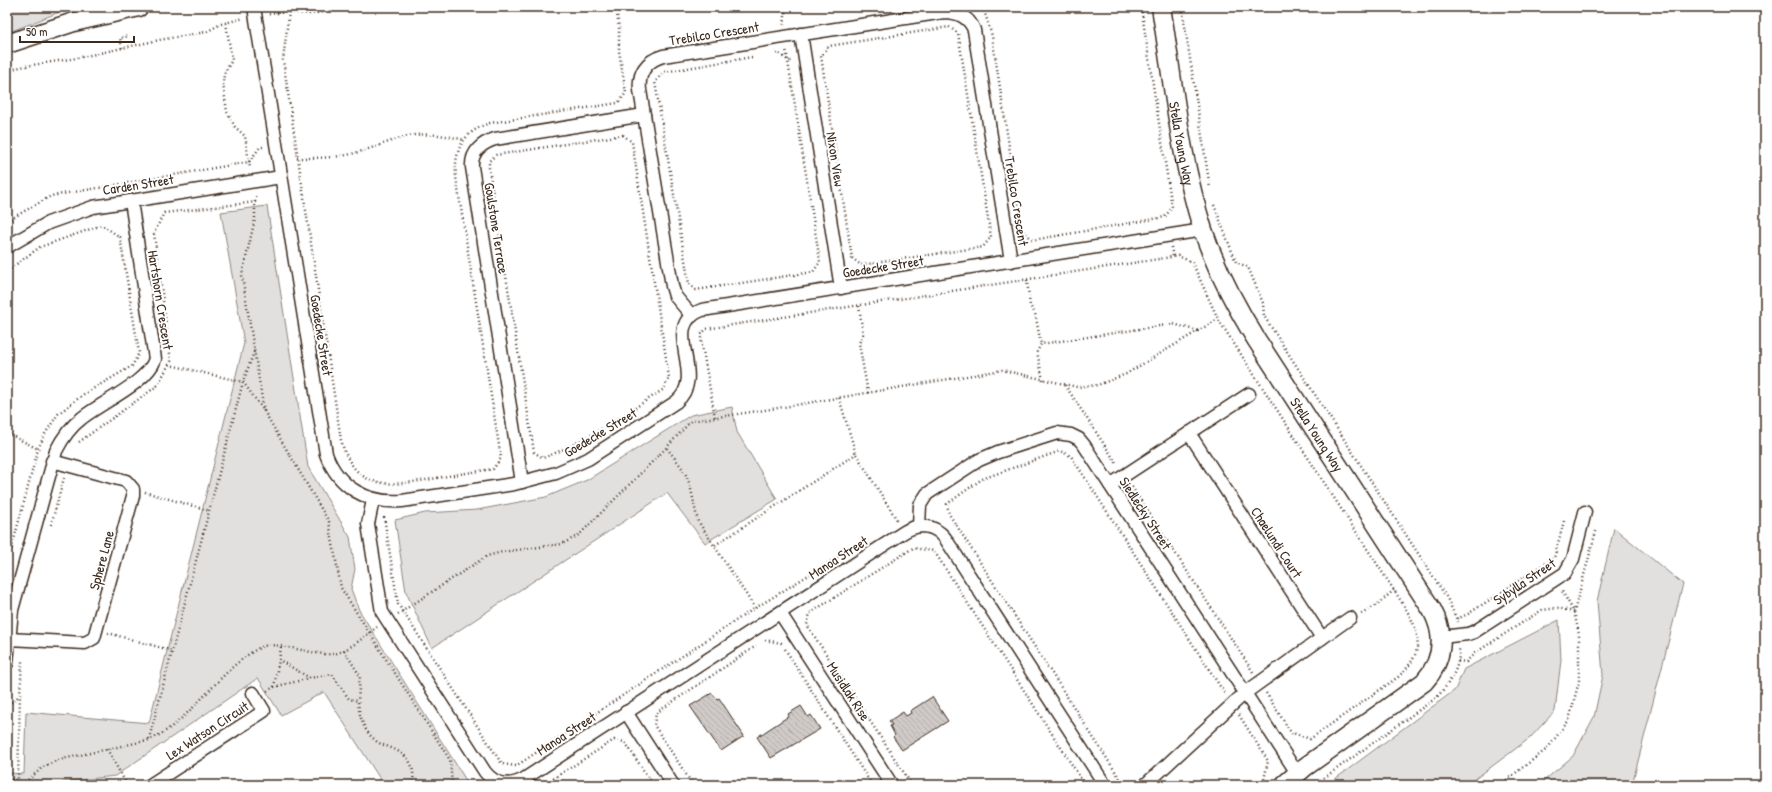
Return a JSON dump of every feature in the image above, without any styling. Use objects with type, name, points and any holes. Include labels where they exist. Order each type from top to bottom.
[{"type":"street","points":[[7,44],[74,22],[139,7]]},
{"type":"street","name":"Stella Young Way","points":[[1162,7],[1189,179],[1204,230],[1220,273],[1242,317],[1432,610],[1440,628],[1442,645],[1438,661],[1430,676],[1424,682],[1291,779]]},
{"type":"street","name":"Goedecke Street","points":[[255,12],[326,454],[339,478],[354,491],[377,501],[402,502],[522,482],[556,473],[588,459],[680,399],[688,387],[689,379],[683,332],[686,323],[692,316],[706,309],[1204,230]]},
{"type":"street","name":"Trebilco Crescent","points":[[692,316],[675,296],[672,286],[639,84],[640,76],[647,65],[663,56],[944,12],[954,12],[967,19],[975,34],[1011,261]]},
{"type":"street","name":"Nixon View","points":[[801,34],[841,288]]},
{"type":"street","name":"Goulstone Terrace","points":[[522,482],[472,159],[479,148],[486,142],[495,139],[644,115]]},
{"type":"street","name":"Carden Street","points":[[7,247],[33,230],[62,216],[93,207],[281,177]]},
{"type":"street","name":"Hartshorn Crescent","points":[[7,663],[12,610],[52,461],[60,442],[73,426],[89,412],[142,378],[154,363],[155,354],[131,201]]},
{"type":"street","points":[[1110,485],[1249,394]]},
{"type":"street","name":"Chaelundi Court","points":[[1189,433],[1322,638]]},
{"type":"street","name":"Siedlecky Street","points":[[919,526],[920,505],[924,497],[931,490],[979,460],[1052,434],[1067,434],[1079,439],[1278,744],[1291,779]]},
{"type":"street","points":[[52,461],[124,480],[129,482],[133,489]]},
{"type":"street","name":"Sphere Lane","points":[[97,630],[133,496],[133,489]]},
{"type":"street","name":"Manoa Street","points":[[377,501],[368,518],[368,531],[380,606],[387,621],[485,772],[500,784],[511,784],[524,779],[904,532],[919,526]]},
{"type":"street","name":"Sybylla Street","points":[[1441,637],[1474,632],[1565,573],[1572,563],[1585,512]]},
{"type":"street","points":[[919,526],[932,528],[942,535],[1105,785]]},
{"type":"street","name":"Musidlak Rise","points":[[780,613],[892,785]]},
{"type":"street","points":[[1145,785],[1245,693],[1350,618]]},
{"type":"street","points":[[9,639],[85,643],[94,638],[97,630]]},
{"type":"street","name":"Lex Watson Circuit","points":[[150,785],[264,711],[254,696]]},
{"type":"street","points":[[626,712],[674,785]]},
{"type":"path","points":[[7,71],[20,67],[77,58],[206,32],[255,12],[290,12],[310,14],[355,7]]},
{"type":"path","points":[[290,12],[282,60],[343,446],[348,460],[354,468],[369,479],[379,483],[399,484],[493,468],[501,458],[456,177],[456,155],[464,140],[478,127],[490,123],[618,103],[626,93],[619,51],[619,28],[616,7]]},
{"type":"path","points":[[983,7],[992,36],[1022,230],[1033,240],[1165,216],[1172,207],[1141,7]]},
{"type":"path","points":[[226,23],[232,60],[224,74],[222,84],[227,112],[235,127],[245,136]]},
{"type":"path","points":[[949,27],[958,34],[991,237],[983,247],[861,265],[852,258],[820,56],[829,46],[949,27]]},
{"type":"path","points":[[122,48],[120,38],[129,36]]},
{"type":"path","points":[[756,57],[664,72],[655,82],[689,284],[696,290],[813,272],[820,262],[789,61],[778,53],[771,54]]},
{"type":"path","points":[[297,158],[348,155],[401,138],[422,135],[441,135],[464,140]]},
{"type":"path","points":[[623,135],[632,142],[669,377],[664,388],[607,425],[575,445],[543,458],[534,452],[489,169],[489,161],[496,155],[623,135]]},
{"type":"path","points":[[7,221],[51,196],[249,162],[260,147]]},
{"type":"path","points":[[49,532],[68,465],[78,443],[157,386],[172,361],[154,233],[164,213],[256,202],[255,219],[242,275],[264,411]]},
{"type":"path","points":[[7,271],[40,247],[102,225],[120,237],[139,353],[132,366],[84,394],[58,414],[45,434],[38,449],[7,566]]},
{"type":"path","points":[[715,417],[701,340],[703,331],[711,327],[859,306],[1178,256],[1192,262],[1218,319],[1414,620],[1418,637],[1415,654],[1407,669],[1398,677],[1310,739],[1293,733],[1064,385]]},
{"type":"path","points":[[1027,280],[1030,306],[1035,313],[1041,344],[1037,352],[1043,380]]},
{"type":"path","points":[[859,306],[863,334],[859,343],[868,393]]},
{"type":"path","points":[[23,640],[18,780],[22,785],[43,767],[51,763],[149,740],[166,731],[245,657],[262,647],[268,645],[318,654],[334,654],[344,650],[487,556],[502,552],[562,544],[579,536],[691,421],[839,398],[1002,370],[1064,385],[1077,387],[1098,385],[1126,374],[1218,319]]},
{"type":"path","points":[[1041,344],[1173,324],[1199,331]]},
{"type":"path","points":[[149,740],[243,382],[254,352]]},
{"type":"path","points":[[170,365],[243,382],[264,411],[329,522],[341,588],[450,760],[452,785]]},
{"type":"path","points":[[839,398],[856,454],[904,532],[912,548]]},
{"type":"path","points":[[7,433],[38,449]]},
{"type":"path","points":[[666,448],[681,466],[688,480],[693,506],[698,520],[756,608]]},
{"type":"path","points":[[1124,785],[948,514],[947,504],[982,478],[1060,451],[1071,456],[1268,761],[1264,780],[1258,785]]},
{"type":"path","points":[[715,545],[856,454]]},
{"type":"path","points":[[379,483],[377,501],[398,604],[502,764],[516,766],[756,608],[850,550]]},
{"type":"path","points":[[133,489],[210,511]]},
{"type":"path","points":[[1457,619],[1468,614],[1554,558],[1564,521]]},
{"type":"path","points":[[1574,612],[1596,531]]},
{"type":"path","points":[[912,785],[807,625],[810,613],[912,548],[934,551],[1084,785]]},
{"type":"path","points":[[1500,785],[1547,749],[1569,720],[1579,681],[1579,634],[1574,612],[1546,564]]},
{"type":"path","points":[[1350,618],[1362,614],[1377,605],[1394,590]]},
{"type":"path","points":[[1458,661],[1466,662],[1475,653],[1542,610],[1558,608],[1574,612]]},
{"type":"path","points":[[97,630],[173,651]]},
{"type":"path","points":[[693,785],[654,725],[656,713],[767,639],[781,643],[872,785]]},
{"type":"path","points":[[274,687],[281,647]]},
{"type":"path","points":[[344,650],[360,676],[358,701],[360,718],[370,736],[381,744],[399,751],[409,760],[414,773],[413,785]]},
{"type":"path","points":[[279,660],[310,678]]},
{"type":"path","points":[[254,696],[274,687],[332,674],[349,699],[358,701]]},
{"type":"path","points":[[7,703],[15,701],[20,695]]},
{"type":"path","points":[[1264,755],[1293,733]]},
{"type":"path","points":[[543,785],[614,740],[625,742],[654,785]]},
{"type":"path","points":[[107,749],[127,785]]},
{"type":"path","points":[[7,779],[18,780]]},
{"type":"shaded area","points":[[7,7],[72,7],[7,33]]},
{"type":"shaded area","points":[[267,206],[308,467],[350,537],[355,569],[351,589],[359,610],[469,785],[384,785],[324,692],[281,715],[258,678],[115,776],[63,782],[59,785],[7,785],[7,773],[24,774],[26,712],[149,723],[244,343],[221,212]]},
{"type":"shaded area","points":[[732,407],[737,432],[777,499],[705,543],[667,493],[432,648],[406,592],[395,520],[425,513],[477,510],[546,497],[587,480],[691,415]]},
{"type":"shaded area","points":[[1614,528],[1683,584],[1632,785],[1539,785],[1573,756],[1594,717],[1603,675],[1597,601]]},
{"type":"shaded area","points":[[1559,620],[1561,660],[1555,711],[1530,738],[1467,785],[1327,785],[1455,690],[1464,669]]},
{"type":"building","points":[[712,693],[717,699],[719,698],[744,736],[721,751],[690,706]]},
{"type":"building","points":[[932,697],[948,721],[902,750],[893,737],[895,735],[889,721],[903,712],[906,716],[911,713],[910,711]]},
{"type":"building","points":[[801,706],[808,717],[811,715],[820,729],[771,758],[757,737],[789,716],[788,714]]}]
